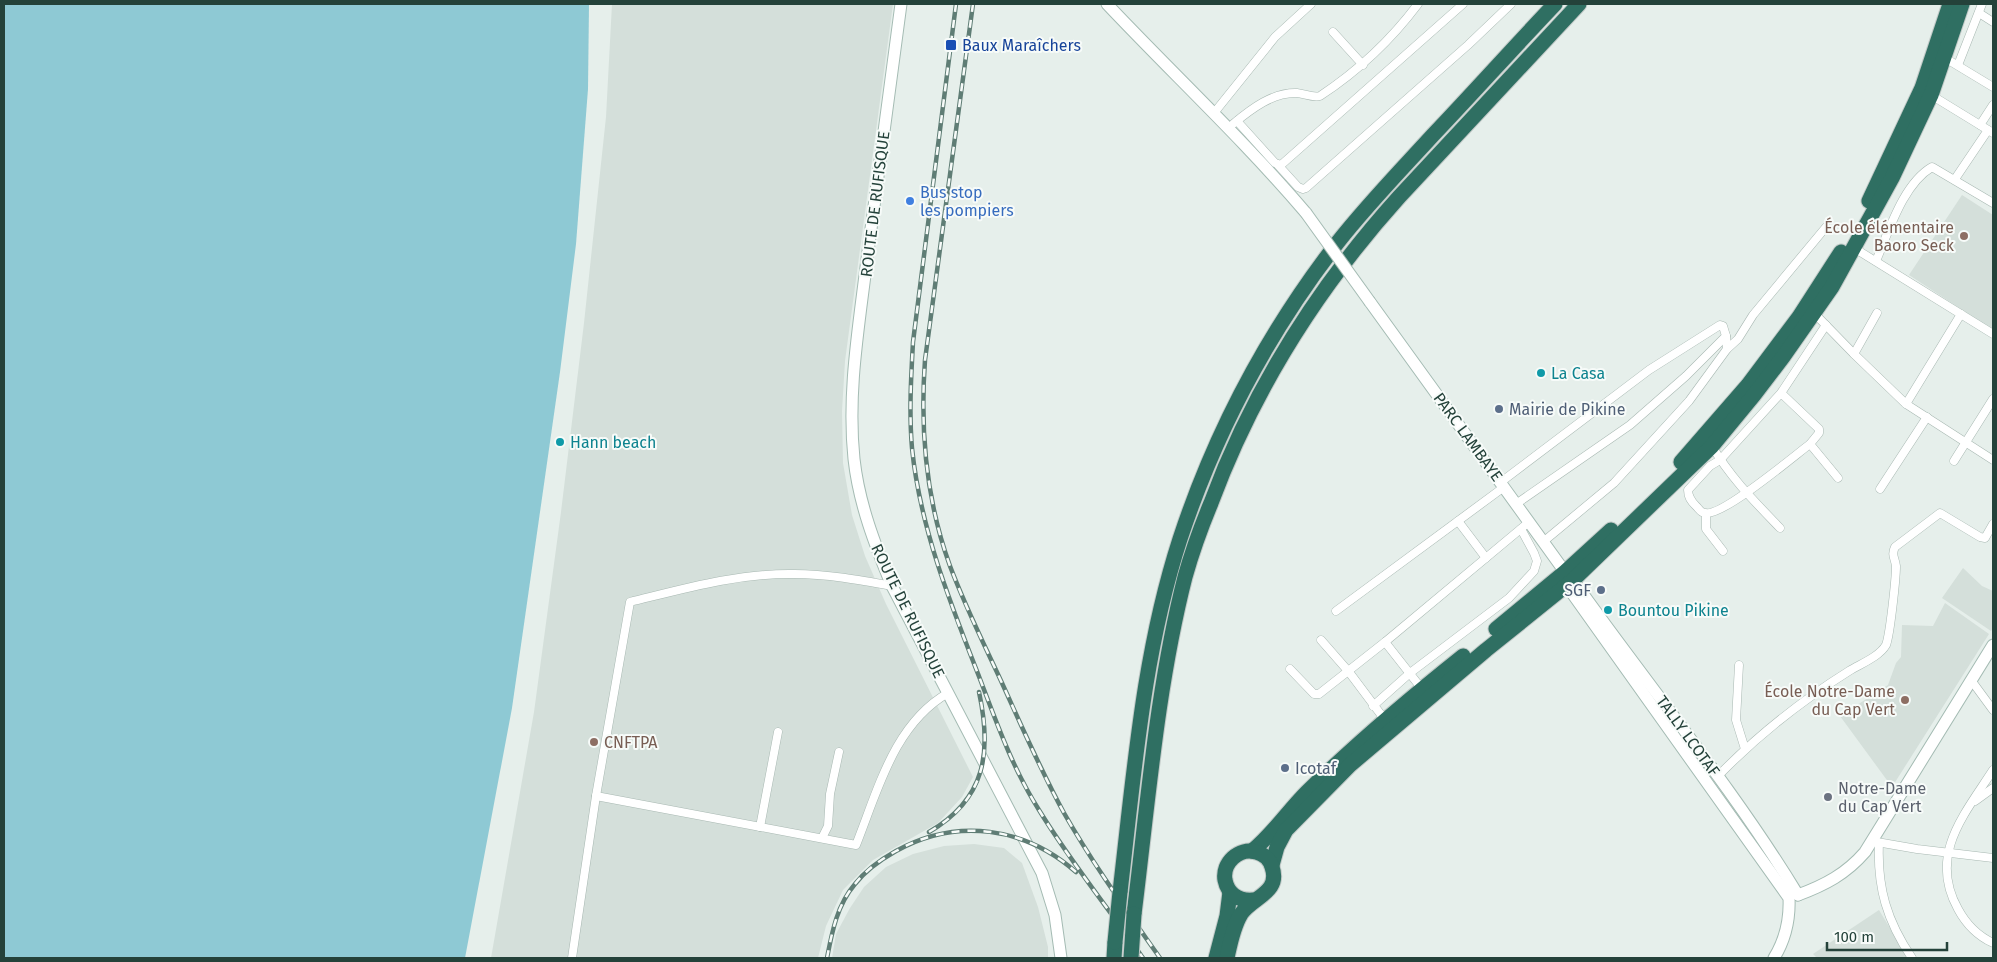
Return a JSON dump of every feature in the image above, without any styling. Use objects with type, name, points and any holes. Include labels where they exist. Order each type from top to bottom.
[{"type":"highway","points":[[1114,958],[1120,892],[1148,666],[1180,540],[1212,456],[1243,390],[1273,336],[1338,242],[1395,176],[1555,4]]},
{"type":"highway","points":[[1131,958],[1134,914],[1158,716],[1172,635],[1186,576],[1199,533],[1240,432],[1285,348],[1338,270],[1380,218],[1579,4]]},
{"type":"highway","points":[[1252,851],[1306,794],[1385,720],[1422,689],[1568,579],[1691,452],[1748,385],[1798,317],[1839,255],[1893,153],[1922,88],[1950,4]]},
{"type":"highway","points":[[1272,865],[1277,847],[1286,830],[1350,765],[1568,579],[1712,446],[1777,364],[1832,287],[1892,178],[1931,95],[1951,61],[1962,4]]},
{"type":"highway","points":[[1216,958],[1227,916],[1230,892],[1224,878],[1228,863],[1239,853],[1252,851],[1266,857],[1272,865],[1274,874],[1273,883],[1269,891],[1262,897],[1254,900],[1241,899],[1230,892]]},
{"type":"highway","points":[[1227,958],[1240,916],[1254,900]]},
{"type":"street","name":"ROUTE DE RUFISQUE","points":[[901,4],[854,361],[852,415],[854,459],[865,516],[892,586],[1042,874],[1055,915],[1060,958]]},
{"type":"street","name":"PARC LAMBAYE","points":[[1107,4],[1214,113],[1232,124],[1306,213],[1516,504],[1525,525],[1543,542],[1568,579]]},
{"type":"street","points":[[1214,113],[1275,37],[1311,4]]},
{"type":"street","points":[[1418,4],[1362,65],[1344,81],[1320,96],[1295,93],[1277,96],[1248,111],[1232,124],[1278,164],[1298,187],[1306,188],[1468,46],[1511,4]]},
{"type":"street","points":[[1278,164],[1284,163],[1338,112],[1463,4]]},
{"type":"street","points":[[1982,4],[1979,13],[1951,61],[1993,87]]},
{"type":"street","points":[[1979,13],[1993,22]]},
{"type":"street","points":[[1333,32],[1362,65]]},
{"type":"street","points":[[1931,95],[1991,131],[1955,179]]},
{"type":"street","points":[[1980,125],[1993,105]]},
{"type":"street","points":[[1876,261],[1904,198],[1914,183],[1932,166],[1993,203]]},
{"type":"street","points":[[1543,542],[1628,469],[1689,401],[1727,349],[1738,339],[1753,315],[1826,227]]},
{"type":"street","points":[[1854,248],[1993,334]]},
{"type":"street","points":[[1814,313],[1906,404],[1993,460]]},
{"type":"street","points":[[1854,354],[1877,313]]},
{"type":"street","points":[[1906,404],[1961,314]]},
{"type":"street","points":[[1336,610],[1458,521],[1649,370],[1720,325],[1726,331],[1727,349]]},
{"type":"street","points":[[1781,393],[1819,429],[1819,433],[1810,444],[1746,493],[1715,512],[1706,514],[1701,512],[1690,498],[1688,490],[1710,466],[1720,460],[1781,393],[1826,325]]},
{"type":"street","points":[[1516,504],[1630,425],[1673,388],[1726,336]]},
{"type":"street","points":[[1954,461],[1993,399]]},
{"type":"street","points":[[1880,489],[1927,417]]},
{"type":"street","points":[[1810,444],[1838,478]]},
{"type":"street","points":[[1712,446],[1720,460],[1746,493],[1780,528]]},
{"type":"street","points":[[1718,776],[1745,748],[1821,690],[1883,649],[1888,636],[1896,564],[1892,554],[1895,548],[1940,513],[1980,537],[1985,538],[1993,524]]},
{"type":"street","points":[[1706,514],[1706,528],[1723,551]]},
{"type":"street","points":[[1458,521],[1486,558]]},
{"type":"street","points":[[1290,669],[1316,694],[1349,672],[1525,525],[1537,562],[1534,571],[1510,598],[1410,673],[1374,706]]},
{"type":"street","points":[[572,958],[596,796],[630,602],[747,576],[818,575],[892,586]]},
{"type":"street","name":"TALLY LCOTAF","points":[[1568,579],[1718,776],[1778,862],[1794,897]]},
{"type":"street","name":"TALLY LCOTAF","points":[[1568,579],[1794,897]]},
{"type":"street","points":[[1321,640],[1349,672],[1385,720]]},
{"type":"street","points":[[1385,642],[1422,689]]},
{"type":"street","points":[[1794,897],[1823,886],[1838,877],[1853,866],[1876,842],[1993,645]]},
{"type":"street","points":[[1739,665],[1736,720],[1745,748]]},
{"type":"street","points":[[1971,680],[1993,710]]},
{"type":"street","points":[[596,796],[856,845],[900,740],[916,718],[939,698],[948,693]]},
{"type":"street","points":[[760,827],[778,732]]},
{"type":"street","points":[[822,838],[828,826],[830,794],[838,752]]},
{"type":"street","points":[[1993,770],[1958,826],[1947,852],[1946,870],[1954,902],[1962,918],[1974,931],[1993,943]]},
{"type":"street","points":[[1971,804],[1993,788]]},
{"type":"street","points":[[1876,842],[1993,858]]},
{"type":"street","points":[[1876,842],[1884,901],[1891,922],[1912,958]]},
{"type":"street","points":[[1774,958],[1788,925],[1794,897]]},
{"type":"street","points":[[1780,958],[1794,924],[1794,897]]},
{"type":"shaded area","points":[[612,4],[893,4],[845,361],[842,411],[843,463],[852,515],[865,556],[886,604],[973,777],[962,797],[938,823],[873,860],[843,890],[826,926],[818,958],[491,958],[534,712],[561,512],[606,117]]},
{"type":"shaded area","name":"École élémentaire Baoro Seck","points":[[1962,195],[1993,215],[1993,330],[1909,275]]},
{"type":"shaded area","points":[[1963,568],[1982,586],[1993,591],[1993,628],[1991,631],[1942,598]]},
{"type":"shaded area","name":"École Notre-Dame du Cap Vert","points":[[1945,603],[1989,634],[1892,787],[1840,716],[1888,685],[1896,663],[1901,657],[1902,625],[1933,626]]},
{"type":"shaded area","points":[[974,844],[1004,848],[1022,863],[1038,907],[1048,947],[1048,958],[832,958],[836,934],[850,908],[864,887],[886,867],[913,854],[944,846]]},
{"type":"shaded area","points":[[1879,910],[1908,958],[1817,958],[1813,954]]},
{"type":"water","points":[[4,4],[589,4],[588,89],[576,244],[560,372],[512,708],[465,958],[4,958]]},
{"type":"railway","points":[[956,4],[913,342],[911,422],[916,478],[929,537],[938,566],[1013,762],[1051,829],[1143,958]]},
{"type":"railway","points":[[973,4],[925,360],[924,438],[935,516],[956,581],[1047,781],[1087,851],[1160,958]]},
{"type":"railway","points":[[929,832],[948,819],[963,805],[973,789],[980,772],[984,754],[985,735],[979,692]]},
{"type":"railway","points":[[827,958],[833,929],[840,910],[855,884],[879,862],[919,840],[966,831],[990,832],[1013,837],[1035,845],[1056,857],[1076,872]]},
{"type":"place","name":"Baux Maraîchers","points":[[951,45]]},
{"type":"place","name":"Bus stop les pompiers","points":[[910,201]]},
{"type":"place","name":"École élémentaire Baoro Seck","points":[[1964,236]]},
{"type":"place","name":"La Casa","points":[[1541,373]]},
{"type":"place","name":"Mairie de Pikine","points":[[1499,409]]},
{"type":"place","name":"Hann beach","points":[[560,442]]},
{"type":"place","name":"SGF","points":[[1601,590]]},
{"type":"place","name":"Bountou Pikine","points":[[1608,610]]},
{"type":"place","name":"École Notre-Dame du Cap Vert","points":[[1905,700]]},
{"type":"place","name":"CNFTPA","points":[[594,742]]},
{"type":"place","name":"Icotaf","points":[[1285,768]]},
{"type":"place","name":"Notre-Dame du Cap Vert","points":[[1828,797]]}]
